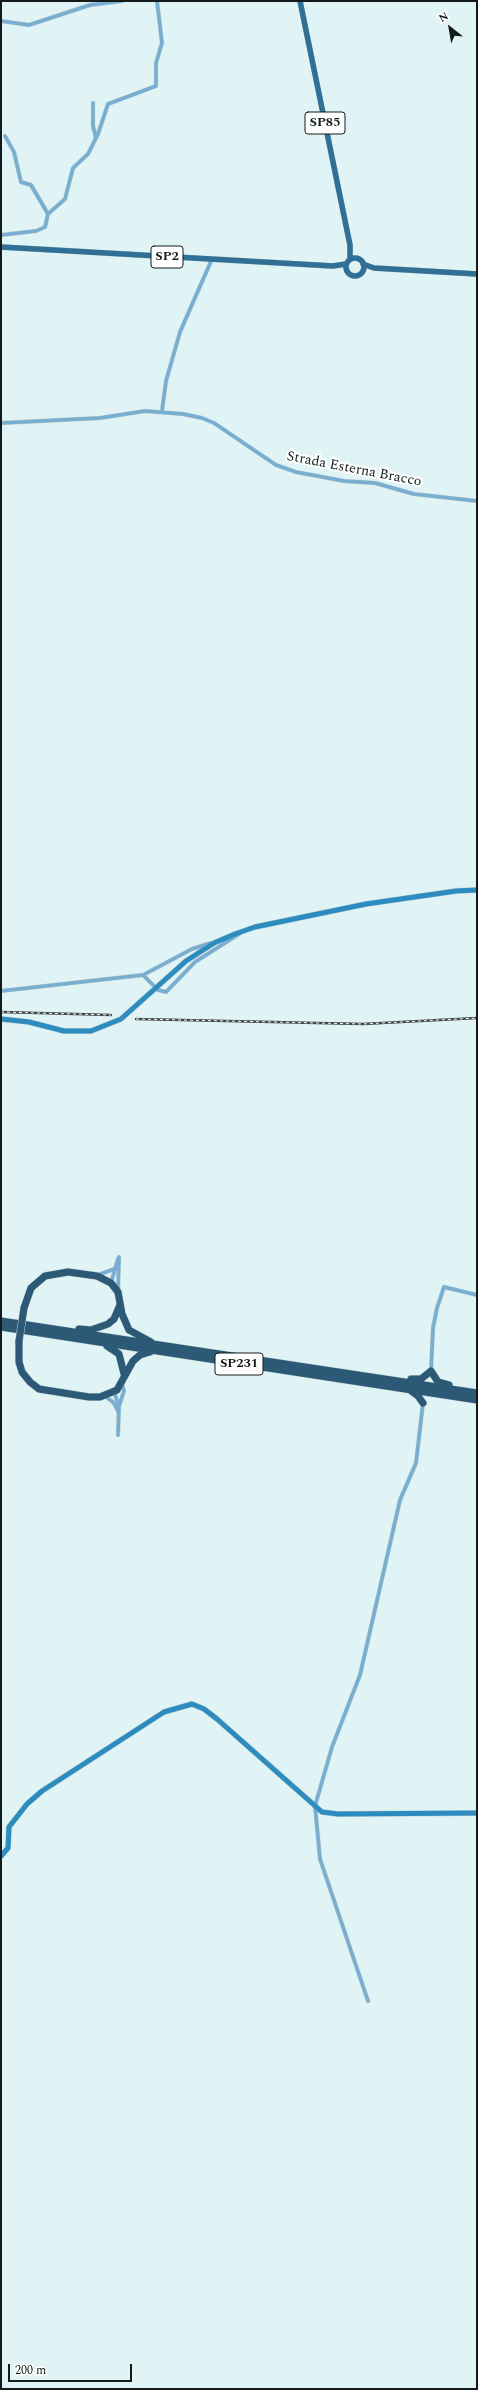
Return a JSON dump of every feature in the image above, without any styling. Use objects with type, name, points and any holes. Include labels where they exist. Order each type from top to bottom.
[{"type":"highway","points":[[152,1344],[150,1340],[133,1334],[125,1324],[118,1292],[111,1283],[96,1276],[68,1272],[45,1276],[31,1288],[24,1308],[19,1341],[18,1362],[22,1372],[30,1382],[39,1389],[63,1394],[105,1396],[115,1392],[124,1380],[128,1367],[140,1355],[150,1352],[172,1354]]},
{"type":"highway","points":[[47,1328],[62,1327],[91,1330],[101,1328],[114,1319],[120,1303]]},
{"type":"highway","name":"SP231","points":[[1,1321],[477,1393]]},
{"type":"highway","name":"SP231","points":[[1,1327],[477,1400]]},
{"type":"highway","points":[[100,1343],[119,1354],[124,1380]]},
{"type":"highway","points":[[347,1374],[363,1372],[417,1380],[425,1378],[431,1372],[434,1379],[442,1384],[474,1389],[477,1393]]},
{"type":"highway","points":[[363,1382],[412,1392],[418,1396],[423,1403],[426,1398],[432,1395],[477,1400]]},
{"type":"main road","name":"SP85","points":[[300,1],[350,245],[348,262]]},
{"type":"main road","name":"SP85","points":[[350,245],[361,261]]},
{"type":"main road","name":"SP2","points":[[1,247],[333,266],[348,262]]},
{"type":"main road","points":[[361,261],[362,273]]},
{"type":"main road","points":[[374,268],[354,276],[347,272],[348,262],[361,261],[374,268],[477,274]]},
{"type":"main road","name":"SP2","points":[[333,266],[347,272]]},
{"type":"street","points":[[1,21],[29,25],[90,5],[122,1]]},
{"type":"street","points":[[1,235],[42,230],[45,227],[48,214],[64,199],[73,168],[88,154],[96,138],[108,104],[156,86],[156,63],[162,43],[158,1]]},
{"type":"street","points":[[93,103],[93,126],[96,138]]},
{"type":"street","points":[[5,136],[14,152],[21,182],[32,185],[48,214]]},
{"type":"street","points":[[162,411],[166,381],[180,332],[212,259]]},
{"type":"street","name":"Strada Esterna Bracco","points":[[1,424],[49,422],[145,411],[162,411],[202,418],[214,423],[276,465],[296,472],[344,481],[375,482],[414,494],[477,501]]},
{"type":"street","points":[[1,991],[143,975],[192,949],[214,943],[241,932],[366,904],[456,891],[477,890]]},
{"type":"street","points":[[158,990],[166,992],[195,962],[230,942],[241,932]]},
{"type":"street","points":[[1,1019],[64,1031],[91,1031],[121,1019],[176,970],[196,954],[214,943]]},
{"type":"street","points":[[192,949],[196,954]]},
{"type":"street","points":[[143,975],[153,985]]},
{"type":"street","points":[[111,1283],[114,1269],[119,1257],[118,1292]]},
{"type":"street","points":[[111,1283],[119,1268]]},
{"type":"street","points":[[96,1276],[114,1269]]},
{"type":"street","points":[[431,1372],[437,1308],[444,1287],[477,1295]]},
{"type":"street","points":[[119,1406],[124,1391],[124,1380]]},
{"type":"street","points":[[115,1392],[122,1400]]},
{"type":"street","points":[[115,1392],[119,1406],[118,1436]]},
{"type":"street","points":[[105,1396],[114,1402],[119,1412]]},
{"type":"street","points":[[368,2001],[320,1859],[316,1806],[332,1747],[360,1675],[400,1500],[416,1462],[423,1403]]},
{"type":"street","points":[[1,1856],[8,1848],[9,1827],[27,1804],[42,1792],[164,1712],[192,1704],[204,1709],[217,1719],[322,1812],[338,1814],[477,1814]]},
{"type":"railway","points":[[1,1012],[111,1015]]},
{"type":"railway","points":[[136,1019],[363,1024],[477,1018]]}]
